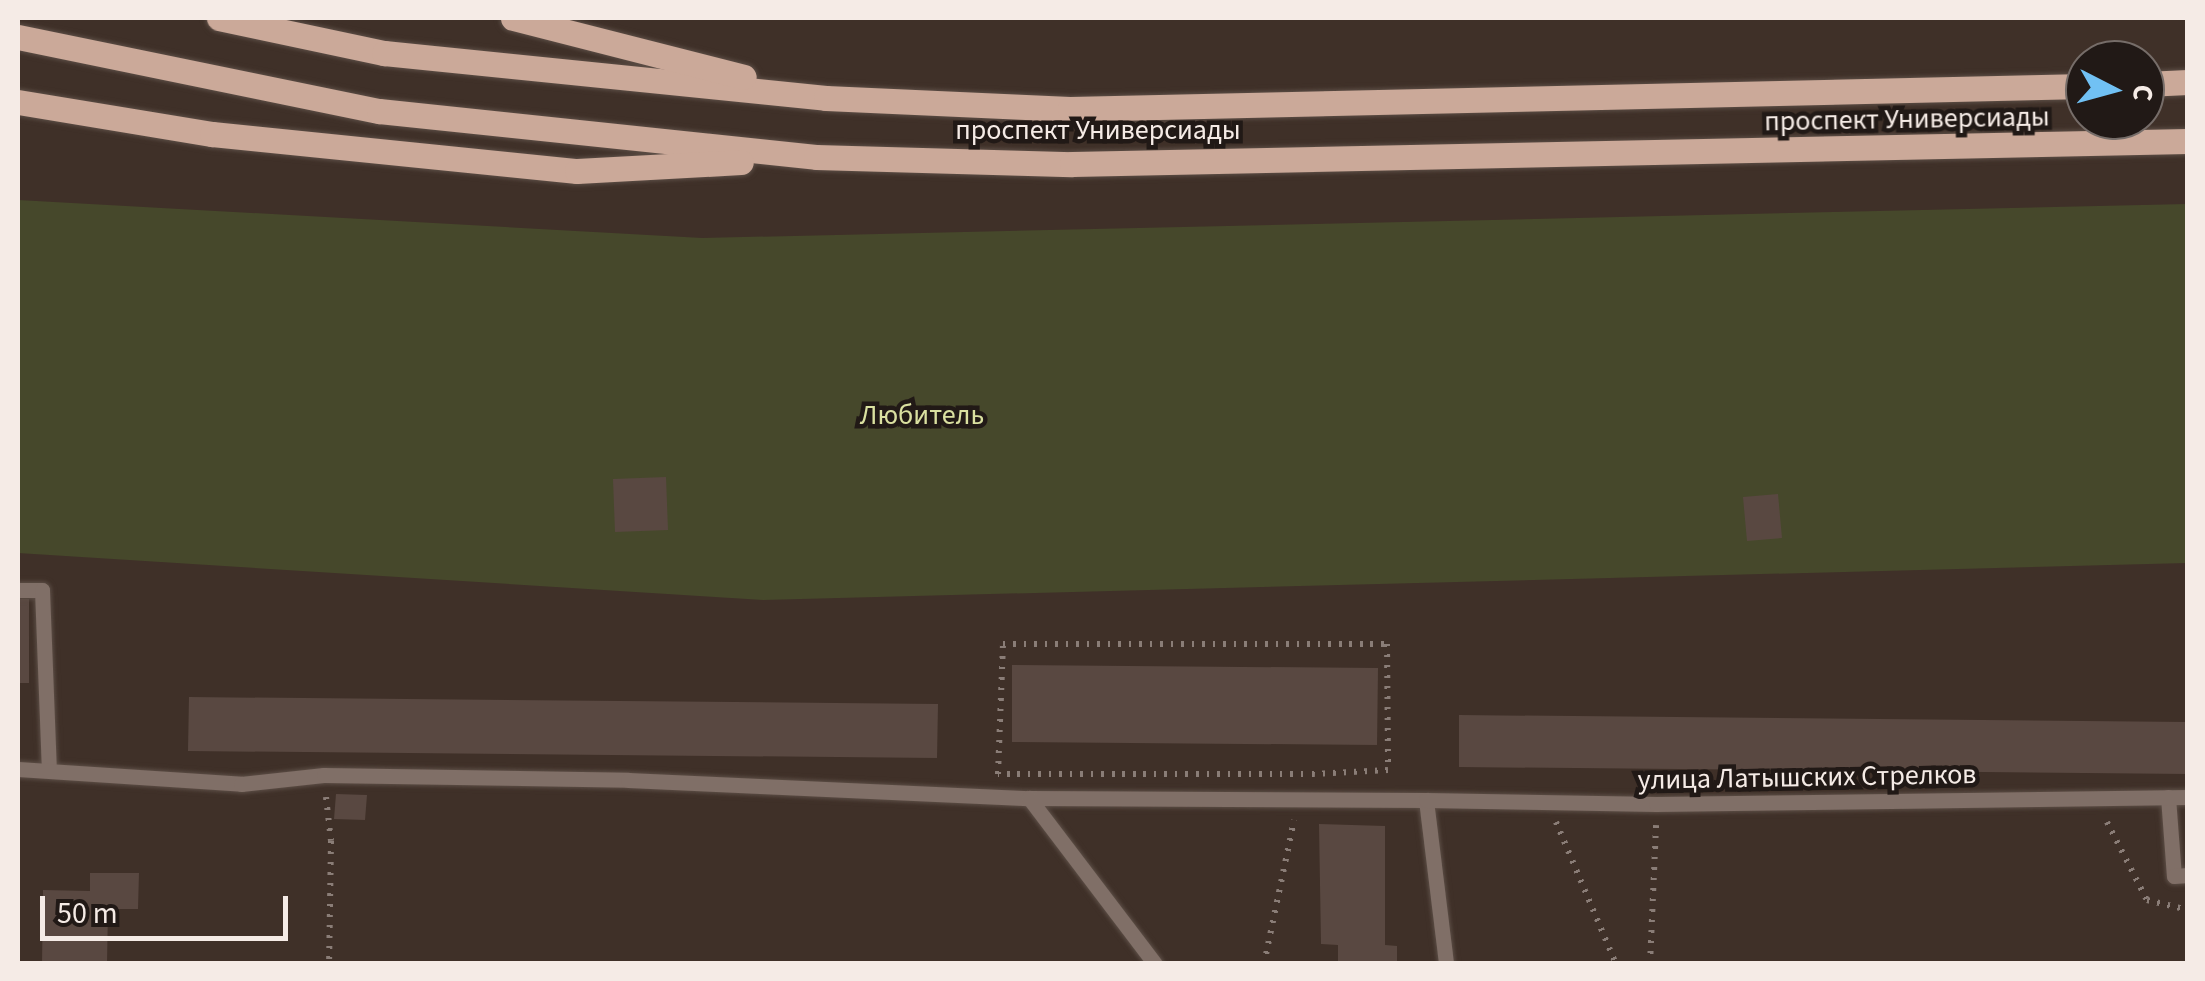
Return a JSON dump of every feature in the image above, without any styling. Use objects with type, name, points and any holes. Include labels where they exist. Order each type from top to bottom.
[{"type":"main road","name":"проспект Универсиады","points":[[219,18],[384,53],[826,98],[1070,109],[2065,86]]},
{"type":"main road","points":[[513,18],[826,98]]},
{"type":"main road","name":"проспект Универсиады","points":[[18,37],[379,111],[816,158],[1072,164],[2188,141]]},
{"type":"main road","points":[[18,102],[212,134],[576,170],[816,158]]},
{"type":"lane","points":[[18,590],[42,590],[49,770]]},
{"type":"lane","name":"улица Латышских Стрелков","points":[[18,769],[241,784],[324,776],[628,780],[1030,798],[1656,804],[2188,797]]},
{"type":"lane","points":[[1030,798],[1155,964]]},
{"type":"lane","points":[[2168,798],[2174,876],[2188,875]]},
{"type":"lane","points":[[1426,800],[1446,964]]},
{"type":"path","points":[[998,774],[1003,644],[1387,644],[1388,770]]},
{"type":"path","points":[[324,776],[331,841],[329,964]]},
{"type":"path","points":[[2095,798],[2147,900],[2188,910]]},
{"type":"path","points":[[1264,964],[1298,800]]},
{"type":"path","points":[[1548,802],[1616,964]]},
{"type":"path","points":[[1650,964],[1656,804]]},
{"type":"green space","name":"Любитель","points":[[18,200],[702,238],[2187,204],[2187,563],[763,600],[18,553]]},
{"type":"building","points":[[666,477],[668,530],[615,532],[613,479]]},
{"type":"building","points":[[1778,494],[1782,538],[1747,541],[1743,497]]},
{"type":"building","points":[[18,599],[29,599],[29,683],[18,683]]},
{"type":"building","points":[[1012,665],[1378,668],[1377,745],[1012,742]]},
{"type":"building","points":[[189,697],[938,704],[937,758],[188,751]]},
{"type":"building","points":[[1459,715],[2188,722],[2188,774],[1459,767]]},
{"type":"building","points":[[336,794],[367,795],[365,820],[334,819]]},
{"type":"building","points":[[1319,824],[1385,826],[1385,945],[1397,946],[1397,964],[1338,964],[1338,945],[1321,944]]},
{"type":"building","points":[[90,873],[139,873],[138,909],[108,909],[107,964],[42,964],[43,890],[90,891]]}]
